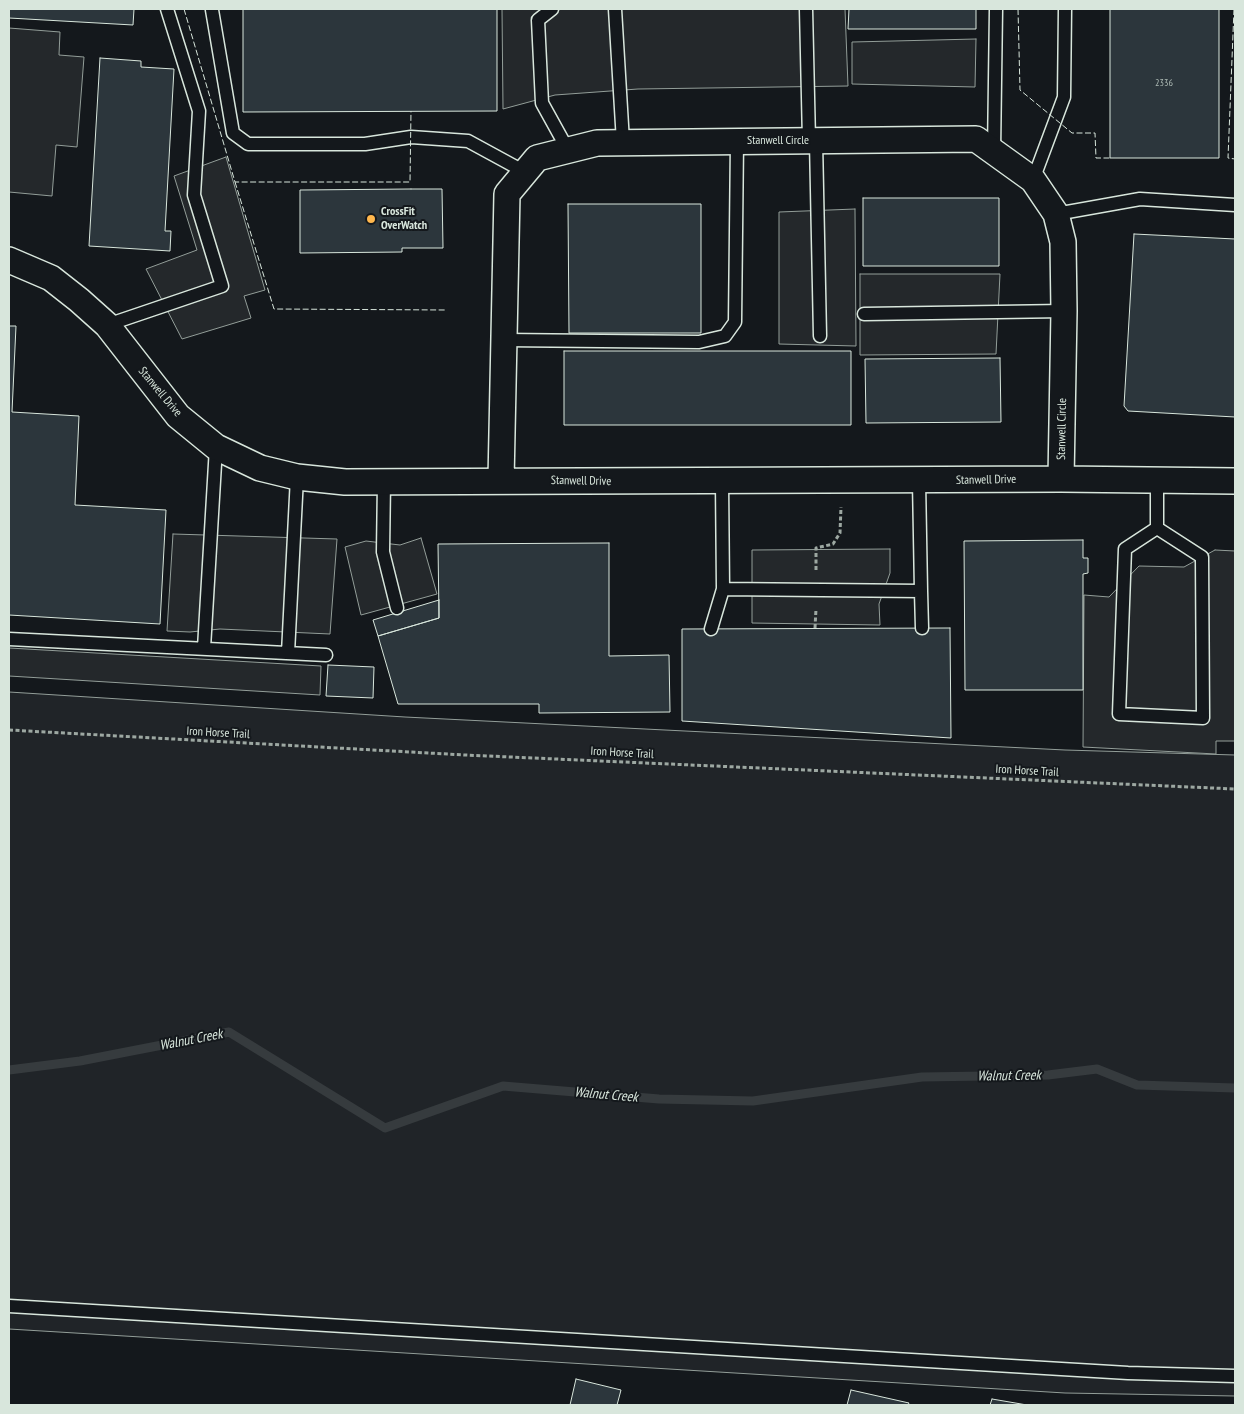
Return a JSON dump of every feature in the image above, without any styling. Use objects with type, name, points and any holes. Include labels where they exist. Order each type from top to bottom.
[{"type":"street","name":"Stanwell Circle","points":[[501,480],[508,194],[538,158],[597,143],[976,139],[1033,180],[1056,214],[1063,242],[1064,311],[1061,479]]},
{"type":"street","name":"Stanwell Drive","points":[[9,260],[51,278],[107,325],[178,416],[216,447],[260,468],[297,477],[345,482],[501,480],[919,482],[1061,479],[1235,481]]},
{"type":"lane","points":[[107,325],[222,286],[194,195],[199,111],[167,9]]},
{"type":"lane","points":[[552,9],[538,20],[542,102],[568,150]]},
{"type":"lane","points":[[615,9],[623,142]]},
{"type":"lane","points":[[807,9],[820,336]]},
{"type":"lane","points":[[994,152],[996,9]]},
{"type":"lane","points":[[1033,180],[1064,97],[1065,9]]},
{"type":"lane","points":[[212,10],[233,133],[248,144],[365,144],[411,137],[468,141],[525,172]]},
{"type":"lane","points":[[504,340],[699,342],[725,336],[735,322],[737,141]]},
{"type":"lane","points":[[1056,214],[1140,199],[1235,205]]},
{"type":"lane","points":[[864,314],[1064,311]]},
{"type":"lane","points":[[204,648],[216,447]]},
{"type":"lane","points":[[288,653],[297,477]]},
{"type":"lane","points":[[1156,480],[1157,528]]},
{"type":"lane","points":[[384,481],[383,552],[397,608]]},
{"type":"lane","points":[[711,629],[723,590],[722,482]]},
{"type":"lane","points":[[919,482],[922,628]]},
{"type":"lane","points":[[1157,528],[1202,557],[1203,718],[1119,714],[1125,549],[1157,528]]},
{"type":"lane","points":[[723,590],[921,591]]},
{"type":"lane","points":[[9,639],[326,655]]},
{"type":"lane","points":[[9,1306],[1108,1372],[1235,1376]]},
{"type":"path","points":[[816,628],[816,548],[833,544],[840,533],[842,481]]},
{"type":"path","name":"Iron Horse Trail","points":[[9,730],[475,755],[1235,789]]},
{"type":"shaded area","points":[[502,9],[845,9],[848,86],[638,89],[555,95],[503,109]]},
{"type":"shaded area","points":[[9,28],[60,32],[59,55],[84,57],[77,147],[56,145],[52,196],[9,192]]},
{"type":"shaded area","points":[[976,39],[975,87],[852,84],[852,42]]},
{"type":"shaded area","points":[[226,157],[265,290],[244,296],[251,318],[182,339],[146,269],[197,250],[174,176]]},
{"type":"shaded area","points":[[855,209],[856,346],[779,344],[779,212]]},
{"type":"shaded area","points":[[860,274],[1000,274],[996,354],[860,355]]},
{"type":"shaded area","points":[[173,534],[337,539],[330,634],[220,629],[190,632],[167,631]]},
{"type":"shaded area","points":[[421,538],[437,594],[361,615],[345,547],[366,541],[400,545]]},
{"type":"shaded area","points":[[890,549],[890,573],[879,604],[880,625],[752,623],[752,550]]},
{"type":"shaded area","points":[[1215,550],[1235,551],[1235,741],[1216,741],[1216,754],[1083,747],[1084,595],[1109,597],[1139,566],[1184,567]]},
{"type":"shaded area","points":[[9,648],[321,666],[320,695],[9,676]]},
{"type":"shaded area","points":[[9,692],[405,717],[1065,750],[1235,755],[1235,1396],[1065,1393],[9,1329]]},
{"type":"building","points":[[9,9],[134,9],[133,25],[9,18]]},
{"type":"building","points":[[243,9],[497,9],[497,111],[243,112]]},
{"type":"building","points":[[849,9],[976,9],[976,29],[848,29]]},
{"type":"building","points":[[1110,9],[1219,9],[1219,158],[1110,158]]},
{"type":"building","points":[[100,58],[141,61],[141,67],[174,69],[165,231],[171,231],[170,251],[89,246]]},
{"type":"building","name":"CrossFit OverWatch","points":[[442,189],[443,248],[402,248],[402,252],[300,253],[300,190]]},
{"type":"building","points":[[863,198],[999,198],[999,266],[863,266]]},
{"type":"building","points":[[568,204],[701,204],[701,333],[569,333]]},
{"type":"building","points":[[1134,234],[1235,239],[1235,417],[1128,411],[1124,406]]},
{"type":"building","points":[[9,326],[16,326],[12,412],[79,416],[75,505],[166,510],[160,624],[9,615]]},
{"type":"building","points":[[564,351],[851,351],[851,425],[564,425]]},
{"type":"building","points":[[1000,358],[1001,422],[866,423],[865,359]]},
{"type":"building","points":[[1083,540],[1083,558],[1088,558],[1088,573],[1083,574],[1083,690],[965,690],[964,541]]},
{"type":"building","points":[[609,543],[609,656],[669,655],[670,712],[539,713],[539,704],[398,704],[378,636],[439,618],[438,544]]},
{"type":"building","points":[[439,600],[439,618],[378,636],[373,620]]},
{"type":"building","points":[[950,628],[951,738],[682,721],[682,629]]},
{"type":"building","points":[[328,665],[374,667],[373,698],[326,696]]},
{"type":"building","points":[[576,1379],[621,1390],[617,1405],[570,1405]]},
{"type":"building","points":[[851,1390],[909,1403],[908,1405],[847,1405]]},
{"type":"building","points":[[992,1399],[1027,1405],[990,1405]]},
{"type":"waterway","name":"Walnut Creek","points":[[9,1070],[80,1061],[229,1032],[385,1128],[503,1086],[659,1099],[753,1101],[922,1077],[1048,1075],[1097,1069],[1137,1085],[1235,1088]]},
{"type":"fence","points":[[184,9],[235,182],[410,182],[411,111]]},
{"type":"fence","points":[[1018,9],[1020,90],[1072,133],[1095,133],[1096,158],[1110,158]]},
{"type":"fence","points":[[1234,9],[1228,158],[1235,159]]},
{"type":"fence","points":[[235,182],[274,309],[446,310]]},
{"type":"place","name":"CrossFit OverWatch","points":[[371,219]]}]
